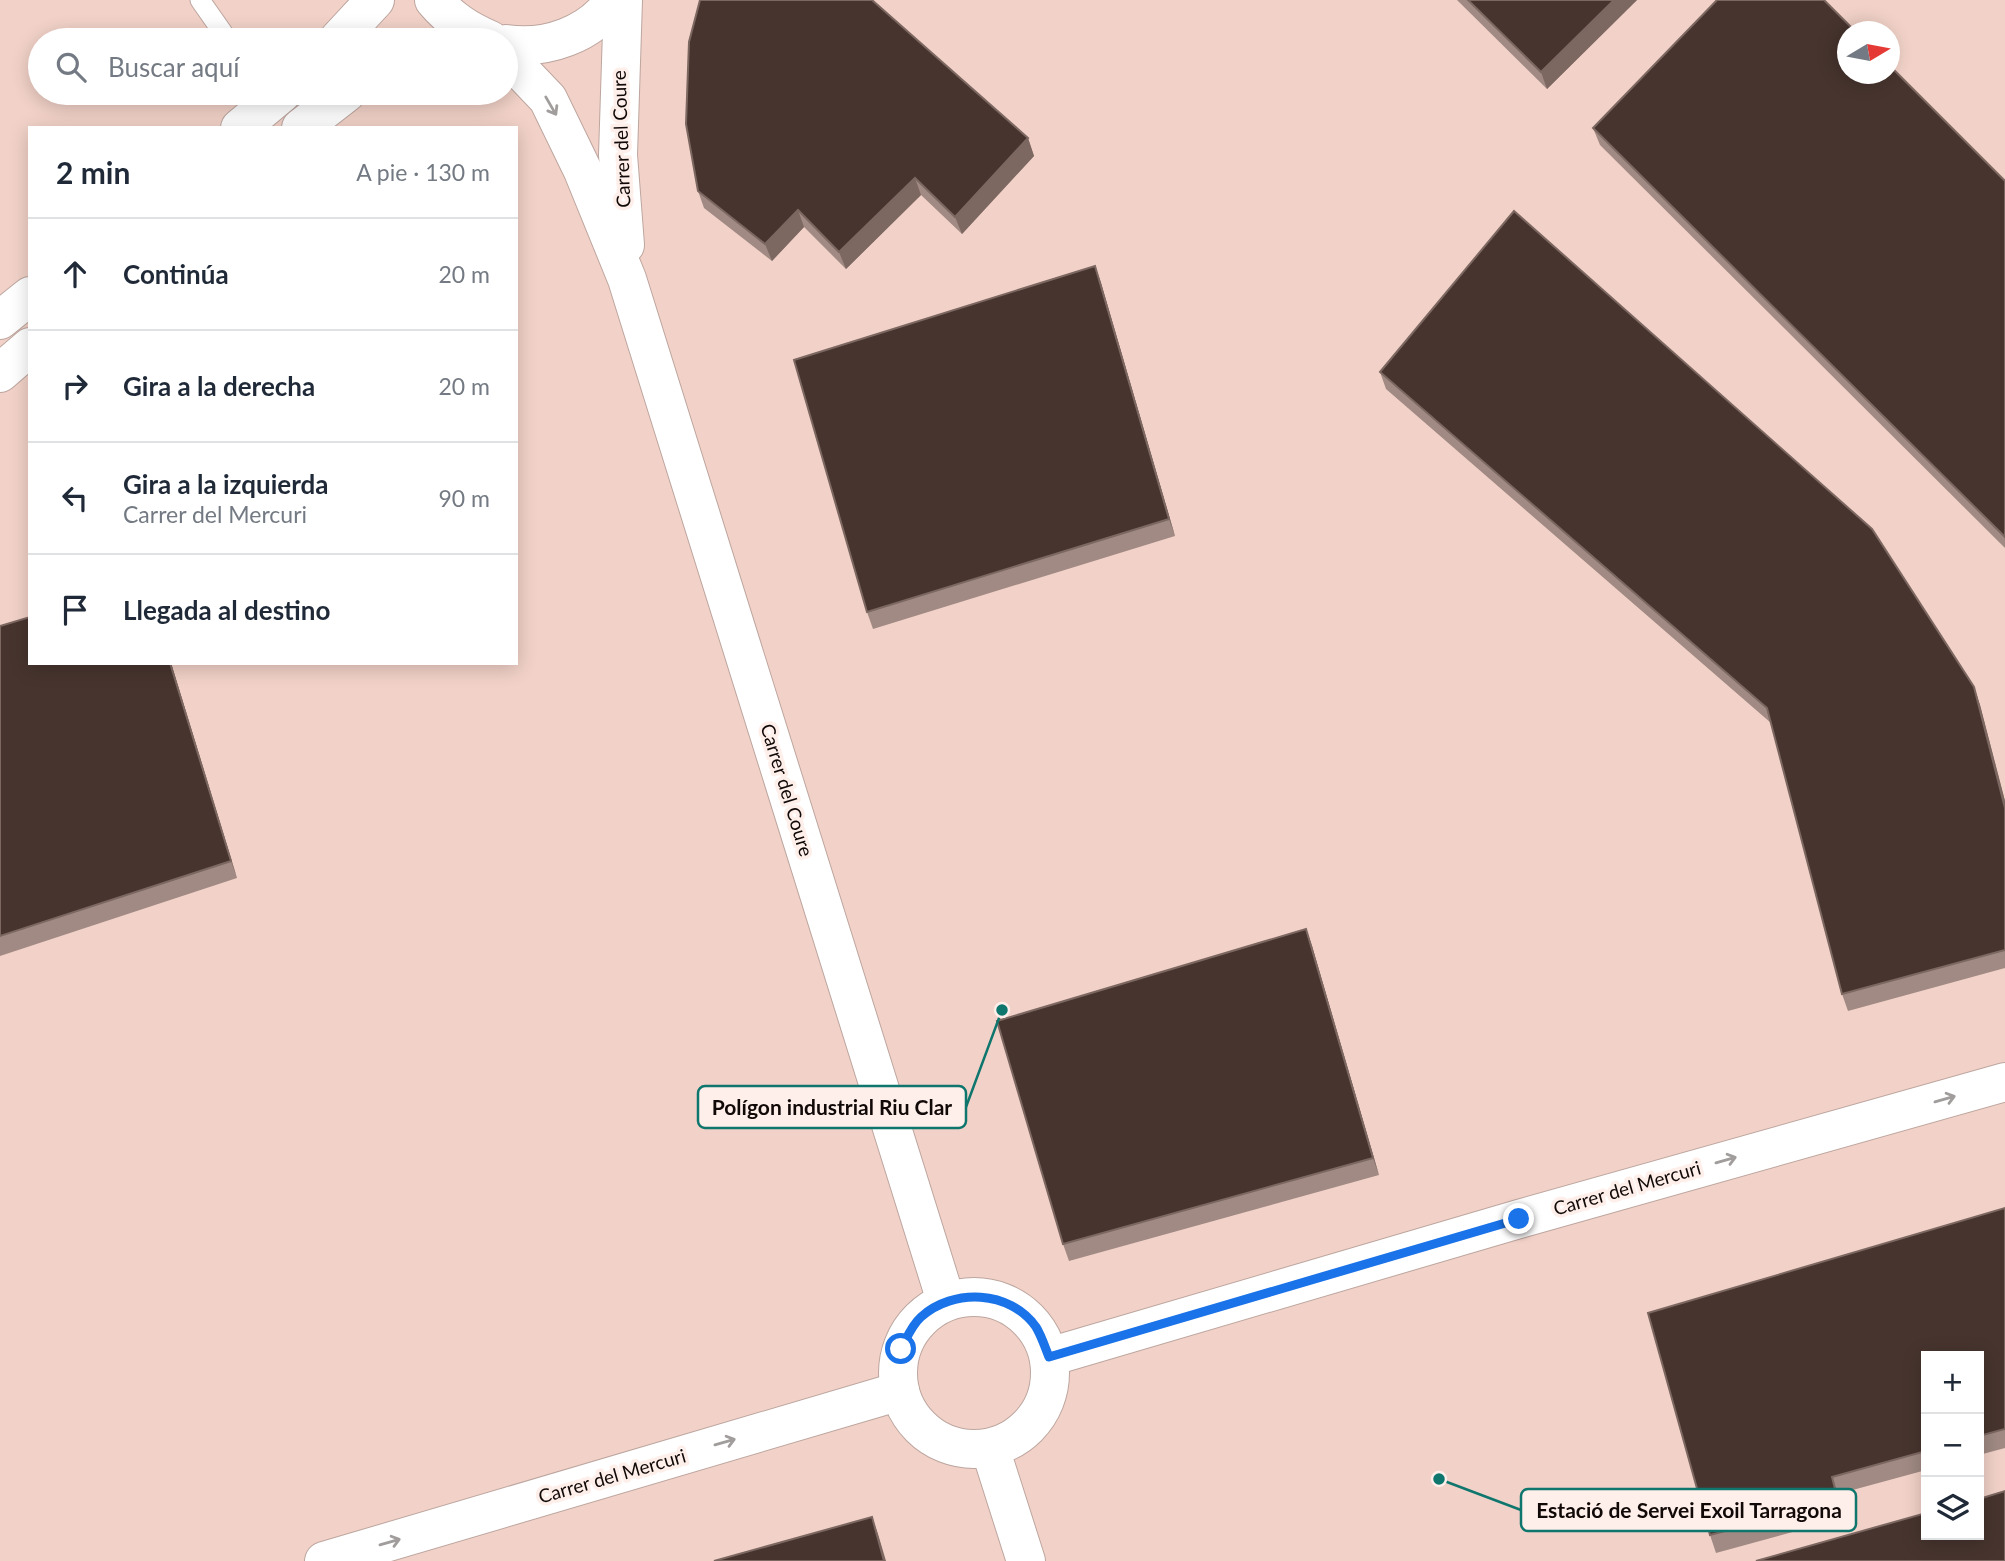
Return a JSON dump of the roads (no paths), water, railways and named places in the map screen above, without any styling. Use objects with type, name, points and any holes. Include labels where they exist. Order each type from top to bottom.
[{"type":"street","points":[[349,28],[375,0]]},
{"type":"street","points":[[434,0],[446,15],[466,28]]},
{"type":"street","points":[[518,44],[543,44],[566,38],[594,21],[614,0]]},
{"type":"street","name":"Carrer del Coure","points":[[622,0],[618,155],[627,279]]},
{"type":"street","name":"Carrer del Coure","points":[[518,68],[548,99],[583,171],[627,279],[946,1301]]},
{"type":"street","points":[[242,126],[264,105]]},
{"type":"street","points":[[304,126],[331,105]]},
{"type":"street","points":[[0,320],[28,298]]},
{"type":"street","points":[[0,373],[28,349]]},
{"type":"street","name":"Carrer del Mercuri","points":[[1049,1357],[1506,1222],[2005,1082]]},
{"type":"street","points":[[969,1296],[995,1299],[1020,1312],[1036,1327],[1049,1357],[1049,1387],[1044,1405],[1021,1432],[990,1448],[967,1449],[948,1444],[926,1432],[913,1418],[900,1391],[898,1370],[901,1349],[911,1329],[922,1317],[946,1301],[969,1296]]},
{"type":"street","name":"Carrer del Mercuri","points":[[324,1561],[900,1391]]},
{"type":"street","points":[[990,1448],[1026,1561]]},
{"type":"lane","points":[[200,0],[220,28]]},
{"type":"place","name":"Polígon industrial Riu Clar","points":[[1002,1010]]},
{"type":"place","name":"Estació de Servei Exoil Tarragona","points":[[1439,1479]]}]
